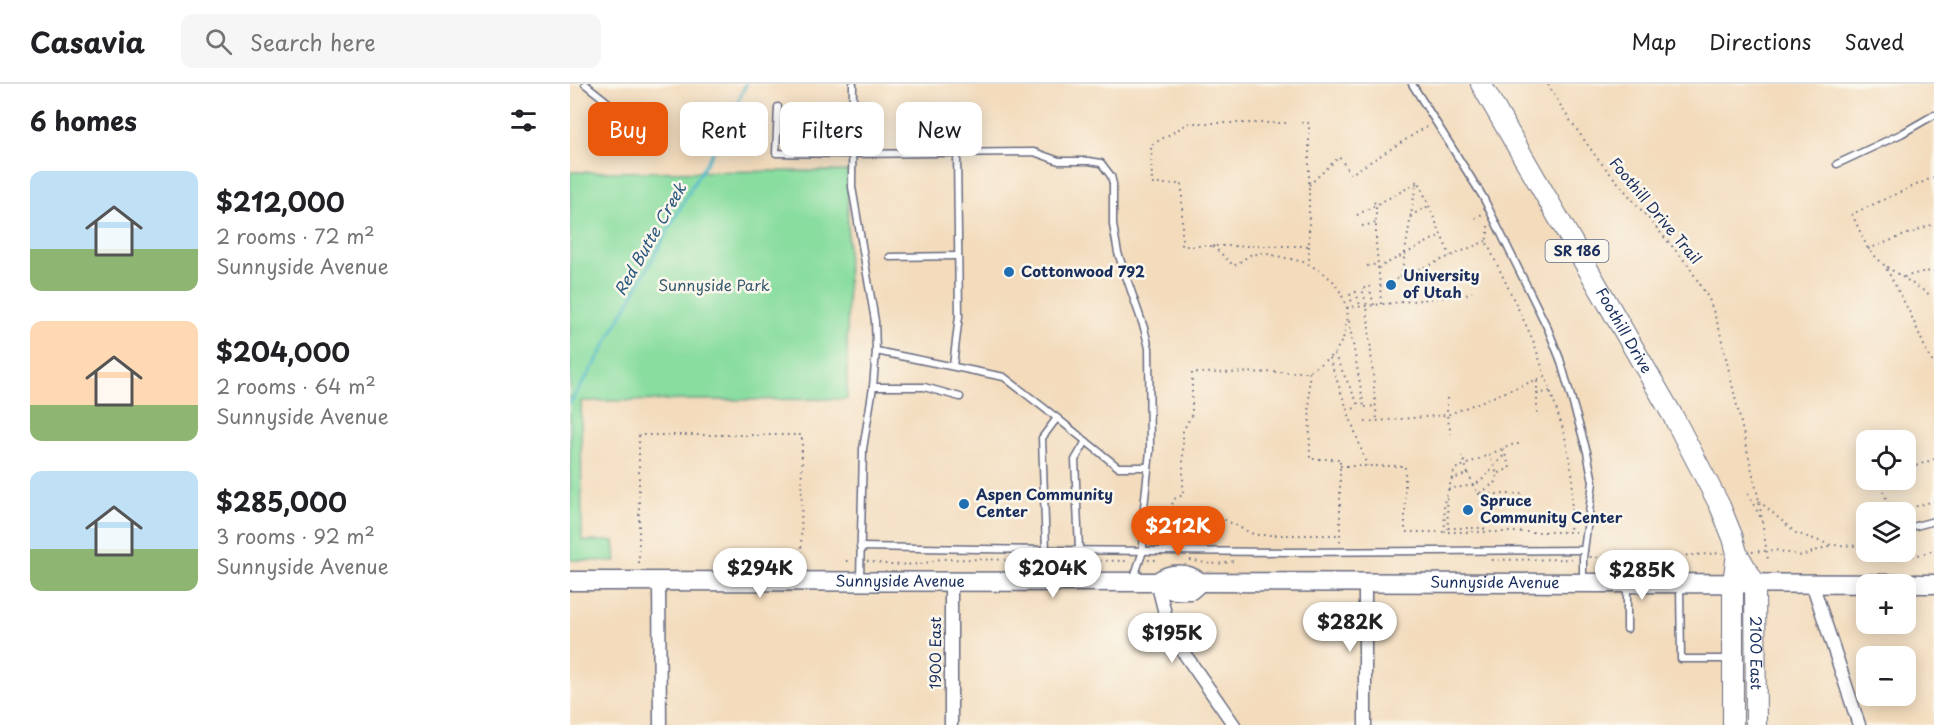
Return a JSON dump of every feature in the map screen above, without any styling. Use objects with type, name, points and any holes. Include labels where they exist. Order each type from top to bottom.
[{"type":"main road","name":"Foothill Drive","points":[[1481,84],[1674,418],[1720,506],[1737,553],[1755,583]]},
{"type":"main road","name":"Foothill Drive","points":[[1732,583],[1737,553]]},
{"type":"main road","name":"Sunnyside Avenue","points":[[570,581],[1157,582],[1166,575],[1190,574],[1200,582],[1934,584]]},
{"type":"main road","name":"2100 East","points":[[1732,583],[1733,725]]},
{"type":"main road","name":"2100 East","points":[[1755,583],[1756,725]]},
{"type":"street","points":[[659,581],[660,725]]},
{"type":"street","name":"1900 East","points":[[951,581],[951,725]]},
{"type":"street","points":[[1157,582],[1170,633],[1234,725]]},
{"type":"street","points":[[1365,582],[1365,725]]},
{"type":"street","points":[[1812,583],[1858,725]]},
{"type":"lane","points":[[585,84],[608,102]]},
{"type":"lane","points":[[853,84],[853,102]]},
{"type":"lane","points":[[1412,84],[1483,197],[1548,329],[1560,359],[1587,452],[1593,482],[1584,550],[1583,583]]},
{"type":"lane","points":[[778,107],[776,153],[780,153]]},
{"type":"lane","points":[[1837,164],[1901,134],[1934,115]]},
{"type":"lane","points":[[982,153],[1034,152],[1059,161],[1101,163],[1111,176],[1113,225],[1118,253],[1149,348],[1150,451],[1143,507],[1143,551],[1133,581]]},
{"type":"lane","points":[[852,156],[854,209],[875,321],[876,351],[863,449],[860,582]]},
{"type":"lane","points":[[953,366],[959,316],[957,156]]},
{"type":"lane","points":[[890,257],[958,256]]},
{"type":"lane","points":[[876,351],[1004,377],[1118,467],[1148,467]]},
{"type":"lane","points":[[873,387],[924,387],[960,397]]},
{"type":"lane","points":[[1046,550],[1042,438],[1057,418]]},
{"type":"lane","points":[[1079,549],[1076,460],[1086,441]]},
{"type":"lane","points":[[1916,526],[1934,520]]},
{"type":"lane","points":[[860,547],[1340,552],[1584,550]]},
{"type":"lane","points":[[1627,583],[1627,629]]},
{"type":"lane","points":[[1680,583],[1681,660],[1733,659]]},
{"type":"path","name":"Foothill Drive Trail","points":[[1548,84],[1597,158],[1688,265],[1709,299],[1719,328],[1760,501],[1768,561]]},
{"type":"path","points":[[1286,123],[1188,123],[1151,146],[1152,183],[1182,183],[1182,246],[1309,246]]},
{"type":"path","points":[[1299,123],[1309,123],[1309,264]]},
{"type":"path","points":[[1309,185],[1339,157],[1351,174],[1429,125]]},
{"type":"path","points":[[1930,295],[1885,266],[1868,249],[1852,214],[1934,177]]},
{"type":"path","points":[[1401,277],[1417,178]]},
{"type":"path","points":[[1357,215],[1375,203],[1419,182],[1450,256]]},
{"type":"path","points":[[1375,203],[1381,304]]},
{"type":"path","points":[[1410,216],[1429,206]]},
{"type":"path","points":[[1475,218],[1482,214]]},
{"type":"path","points":[[1362,226],[1376,223]]},
{"type":"path","points":[[1380,286],[1485,241],[1488,235],[1487,223]]},
{"type":"path","points":[[1868,249],[1933,225],[1934,230]]},
{"type":"path","points":[[1367,267],[1378,266],[1404,255],[1441,235]]},
{"type":"path","points":[[1485,241],[1533,340],[1564,432],[1574,489],[1570,532]]},
{"type":"path","points":[[1213,246],[1234,266],[1250,255],[1263,253],[1309,264],[1333,281],[1347,308],[1362,407]]},
{"type":"path","points":[[1885,266],[1934,364]]},
{"type":"path","points":[[1904,277],[1934,271]]},
{"type":"path","points":[[1374,305],[1369,286],[1362,289],[1367,306],[1377,421]]},
{"type":"path","points":[[1353,307],[1350,294],[1356,292],[1360,306]]},
{"type":"path","points":[[1347,308],[1467,295],[1472,292]]},
{"type":"path","points":[[1340,535],[1256,535],[1224,519],[1216,529],[1195,530],[1180,521],[1172,505],[1173,499],[1183,495],[1183,431],[1192,414],[1192,373],[1309,372],[1334,354],[1343,339],[1348,317]]},
{"type":"path","points":[[1334,354],[1362,407]]},
{"type":"path","points":[[1329,358],[1367,466]]},
{"type":"path","points":[[1309,372],[1310,459],[1340,459],[1340,552]]},
{"type":"path","points":[[1365,422],[1446,415],[1546,376]]},
{"type":"path","points":[[1537,380],[1537,414]]},
{"type":"path","points":[[1537,394],[1551,391]]},
{"type":"path","points":[[1447,398],[1446,415],[1451,434]]},
{"type":"path","points":[[1347,409],[1376,406]]},
{"type":"path","points":[[639,563],[639,435],[802,435],[801,562]]},
{"type":"path","points":[[1445,532],[1444,503],[1455,469],[1514,444],[1521,444]]},
{"type":"path","points":[[1497,474],[1510,468],[1503,449]]},
{"type":"path","points":[[1478,494],[1496,482],[1497,474],[1489,454]]},
{"type":"path","points":[[1448,489],[1480,481],[1505,454]]},
{"type":"path","points":[[1462,456],[1478,494]]},
{"type":"path","points":[[1916,466],[1934,459]]},
{"type":"path","points":[[1340,466],[1405,466],[1405,532],[1580,532]]},
{"type":"path","points":[[1451,480],[1468,473]]},
{"type":"path","points":[[1478,494],[1522,494]]},
{"type":"path","points":[[1748,494],[1764,524]]},
{"type":"path","points":[[1446,496],[1448,528],[1484,528],[1484,532]]},
{"type":"path","points":[[1760,501],[1796,533],[1831,545],[1856,546]]},
{"type":"path","points":[[1916,506],[1934,501]]},
{"type":"path","points":[[1759,552],[1783,551],[1802,556],[1831,545]]},
{"type":"path","points":[[1916,555],[1933,550]]},
{"type":"path","points":[[1591,557],[1647,558],[1706,553]]},
{"type":"path","points":[[872,562],[891,565],[922,564],[940,560],[1130,561]]},
{"type":"path","points":[[846,561],[852,561]]},
{"type":"green space","name":"Sunnyside Park","points":[[848,171],[847,399],[581,401],[582,541],[614,541],[616,561],[570,560],[570,172]]},
{"type":"waterway","name":"Red Butte Creek","points":[[570,403],[595,364],[694,183],[722,137],[746,84]]},
{"type":"place","name":"Cottonwood 792","points":[[1009,272]]},
{"type":"place","name":"University of Utah","points":[[1391,285]]},
{"type":"place","name":"Aspen Community Center","points":[[964,504]]},
{"type":"place","name":"Spruce Community Center","points":[[1468,510]]}]
